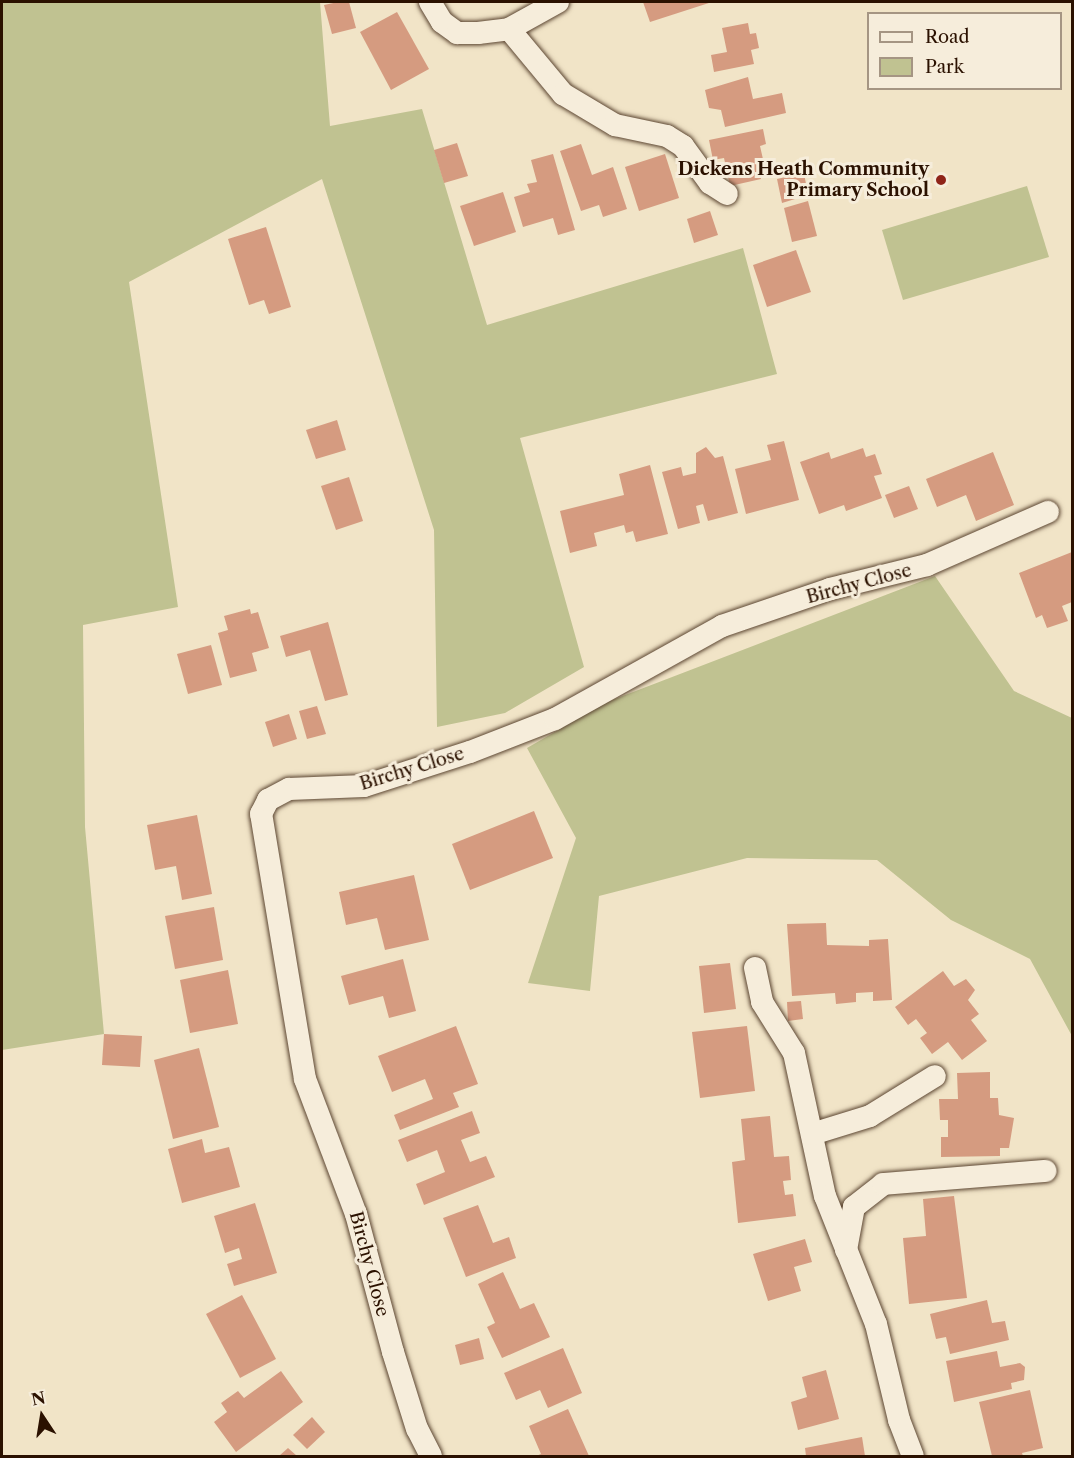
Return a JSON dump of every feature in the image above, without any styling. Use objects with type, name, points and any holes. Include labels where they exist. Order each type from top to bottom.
[{"type":"street","points":[[430,2],[442,22],[457,33],[509,28],[558,2]]},
{"type":"street","points":[[509,28],[563,94],[615,125],[667,136],[683,146],[710,183],[727,194]]},
{"type":"street","name":"Birchy Close","points":[[431,1456],[417,1429],[393,1352],[356,1214],[305,1079],[261,814],[268,800],[289,789],[364,786],[470,752],[555,718],[722,626],[830,589],[927,566],[1048,512]]},
{"type":"street","points":[[755,968],[762,1002],[794,1053],[825,1196],[876,1324],[899,1420],[914,1456]]},
{"type":"street","points":[[812,1134],[870,1116],[935,1076]]},
{"type":"street","points":[[846,1250],[854,1208],[883,1184],[1045,1171]]},
{"type":"green space","points":[[2,2],[320,2],[330,126],[422,109],[487,325],[743,248],[777,374],[520,438],[584,667],[505,713],[437,727],[434,530],[322,179],[129,282],[178,607],[83,625],[85,827],[104,1034],[2,1050]]},
{"type":"green space","points":[[1027,186],[1049,257],[903,300],[882,230]]},
{"type":"green space","points":[[935,576],[1014,691],[1072,718],[1072,1036],[1030,959],[951,920],[877,860],[747,858],[599,896],[590,991],[528,983],[576,838],[527,748],[607,702]]},
{"type":"building","points":[[349,2],[356,28],[332,34],[324,5]]},
{"type":"building","points":[[643,2],[712,2],[650,22]]},
{"type":"building","points":[[397,12],[429,69],[391,90],[360,32]]},
{"type":"building","points":[[748,23],[750,34],[756,33],[759,48],[751,50],[754,64],[714,72],[711,55],[727,52],[722,28]]},
{"type":"building","points":[[748,77],[753,99],[782,93],[786,113],[725,127],[721,110],[709,108],[705,90]]},
{"type":"building","points":[[763,129],[766,144],[760,146],[765,168],[759,169],[761,179],[730,186],[724,158],[713,160],[709,140]]},
{"type":"building","points":[[457,143],[468,176],[444,183],[434,150]]},
{"type":"building","points":[[581,144],[592,175],[613,167],[627,209],[603,217],[599,205],[581,211],[560,151]]},
{"type":"building","points":[[553,154],[575,230],[558,235],[553,218],[523,227],[514,197],[530,192],[527,184],[537,182],[531,160]]},
{"type":"building","points":[[665,154],[679,198],[639,211],[625,167]]},
{"type":"building","points":[[804,173],[808,195],[782,203],[777,179]]},
{"type":"building","points":[[503,192],[516,232],[474,246],[460,206]]},
{"type":"building","points":[[808,201],[817,236],[792,242],[784,208]]},
{"type":"building","points":[[710,211],[718,235],[694,243],[687,219]]},
{"type":"building","points":[[266,227],[291,307],[269,314],[264,300],[249,305],[228,239]]},
{"type":"building","points":[[796,250],[811,292],[767,307],[753,265]]},
{"type":"building","points":[[337,420],[346,450],[316,459],[306,430]]},
{"type":"building","points":[[784,441],[799,500],[746,514],[735,469],[771,460],[767,445]]},
{"type":"building","points":[[706,447],[715,458],[723,456],[738,513],[708,521],[703,504],[696,506],[700,523],[678,529],[662,472],[681,467],[683,476],[696,473],[696,453]]},
{"type":"building","points":[[863,448],[866,457],[875,454],[882,474],[874,476],[882,498],[846,511],[844,505],[819,514],[800,462],[829,452],[831,459]]},
{"type":"building","points":[[993,452],[1014,505],[976,521],[966,495],[937,507],[926,479]]},
{"type":"building","points":[[650,465],[668,534],[636,542],[633,531],[626,533],[624,525],[594,533],[597,546],[570,553],[560,511],[624,495],[619,474]]},
{"type":"building","points":[[349,477],[363,521],[336,530],[321,486]]},
{"type":"building","points":[[909,486],[918,509],[894,518],[885,495]]},
{"type":"building","points":[[1072,552],[1072,602],[1062,606],[1068,621],[1047,628],[1042,615],[1036,618],[1019,573]]},
{"type":"building","points":[[250,609],[251,614],[258,612],[269,648],[252,653],[257,671],[230,678],[218,633],[228,630],[224,616]]},
{"type":"building","points":[[328,622],[348,695],[325,701],[310,650],[286,657],[280,636]]},
{"type":"building","points":[[211,645],[222,685],[188,694],[177,654]]},
{"type":"building","points":[[317,706],[326,734],[307,739],[299,711]]},
{"type":"building","points":[[289,714],[297,739],[273,747],[265,722]]},
{"type":"building","points":[[534,811],[553,858],[470,890],[452,844]]},
{"type":"building","points":[[197,815],[212,894],[182,900],[176,866],[155,870],[147,825]]},
{"type":"building","points":[[414,875],[429,940],[385,950],[377,918],[346,925],[339,892]]},
{"type":"building","points":[[214,907],[223,960],[175,969],[165,916]]},
{"type":"building","points":[[826,923],[827,945],[869,946],[869,940],[888,939],[892,1000],[873,1001],[873,992],[856,993],[856,1002],[836,1004],[835,993],[792,996],[787,924]]},
{"type":"building","points":[[403,959],[416,1011],[389,1018],[383,996],[349,1005],[341,976]]},
{"type":"building","points":[[730,963],[736,1009],[704,1013],[699,966]]},
{"type":"building","points":[[228,970],[238,1024],[190,1033],[180,980]]},
{"type":"building","points":[[943,971],[954,986],[966,979],[975,990],[968,1000],[979,1014],[971,1020],[987,1041],[962,1060],[948,1042],[932,1054],[920,1038],[927,1033],[916,1019],[908,1025],[895,1007]]},
{"type":"building","points":[[801,1001],[803,1019],[788,1021],[787,1002]]},
{"type":"building","points":[[456,1026],[478,1084],[453,1093],[459,1107],[400,1130],[394,1115],[433,1099],[425,1079],[392,1092],[378,1056]]},
{"type":"building","points":[[747,1026],[755,1091],[700,1098],[692,1032]]},
{"type":"building","points":[[104,1034],[142,1036],[140,1067],[102,1065]]},
{"type":"building","points":[[199,1048],[219,1127],[173,1139],[154,1060]]},
{"type":"building","points":[[990,1072],[990,1098],[998,1098],[999,1115],[1014,1118],[1009,1148],[1000,1148],[1000,1156],[941,1157],[941,1137],[948,1137],[948,1120],[940,1120],[939,1099],[958,1099],[957,1073]]},
{"type":"building","points":[[472,1111],[480,1133],[461,1140],[470,1162],[486,1156],[495,1177],[424,1205],[416,1184],[445,1172],[437,1150],[407,1162],[398,1140]]},
{"type":"building","points":[[770,1116],[774,1157],[789,1156],[791,1180],[783,1181],[785,1195],[793,1194],[796,1216],[738,1223],[732,1162],[745,1160],[741,1119]]},
{"type":"building","points":[[202,1139],[205,1153],[229,1147],[240,1187],[182,1203],[168,1149]]},
{"type":"building","points":[[954,1196],[967,1298],[909,1304],[903,1238],[926,1236],[923,1199]]},
{"type":"building","points":[[255,1203],[277,1273],[234,1286],[227,1264],[242,1259],[239,1248],[225,1253],[214,1216]]},
{"type":"building","points":[[478,1205],[493,1243],[509,1237],[516,1258],[466,1277],[443,1218]]},
{"type":"building","points":[[805,1239],[812,1262],[794,1267],[801,1291],[768,1301],[753,1254]]},
{"type":"building","points":[[503,1272],[520,1309],[534,1303],[550,1337],[502,1358],[487,1327],[495,1323],[478,1284]]},
{"type":"building","points":[[242,1295],[276,1359],[240,1378],[206,1314]]},
{"type":"building","points":[[987,1300],[992,1323],[1005,1321],[1009,1340],[950,1354],[946,1337],[936,1339],[930,1314]]},
{"type":"building","points":[[479,1338],[484,1359],[460,1365],[455,1345]]},
{"type":"building","points":[[563,1348],[582,1393],[548,1408],[540,1390],[516,1400],[504,1373]]},
{"type":"building","points":[[997,1351],[1000,1367],[1020,1363],[1025,1367],[1024,1380],[1011,1383],[1012,1389],[954,1402],[946,1361]]},
{"type":"building","points":[[826,1370],[839,1419],[798,1430],[791,1402],[807,1397],[802,1377]]},
{"type":"building","points":[[281,1371],[303,1402],[236,1452],[214,1422],[227,1412],[221,1403],[238,1391],[244,1398]]},
{"type":"building","points":[[1030,1390],[1043,1448],[1022,1453],[1023,1456],[992,1456],[979,1402]]},
{"type":"building","points":[[568,1409],[589,1456],[536,1456],[541,1454],[529,1426]]},
{"type":"building","points":[[312,1417],[325,1432],[307,1449],[293,1435]]},
{"type":"building","points":[[862,1437],[865,1456],[806,1456],[805,1448]]},
{"type":"building","points":[[288,1448],[297,1456],[279,1456]]},
{"type":"place","name":"Dickens Heath Community Primary School","points":[[941,180]]}]
